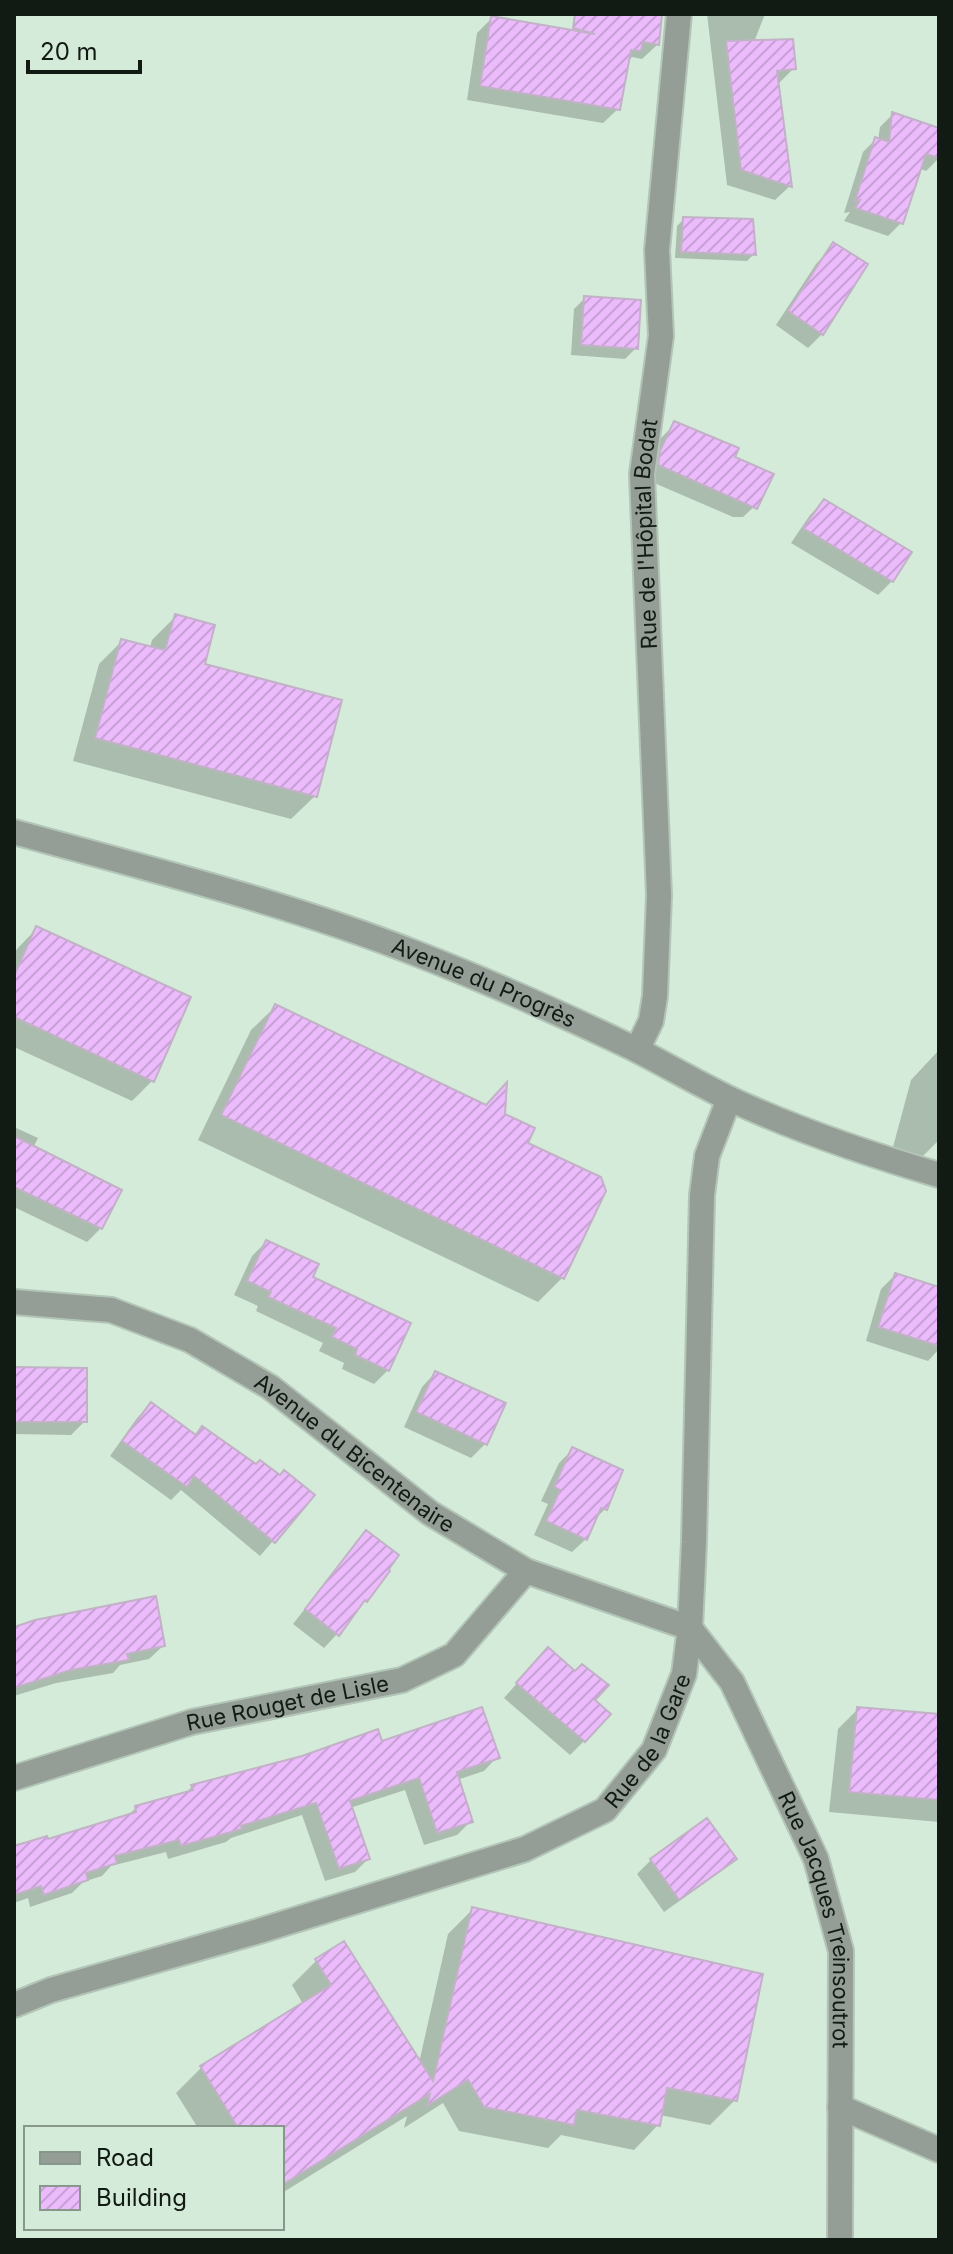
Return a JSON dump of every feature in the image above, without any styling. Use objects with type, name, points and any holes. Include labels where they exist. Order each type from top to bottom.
[{"type":"street","name":"Rue de l'Hôpital Bodat","points":[[637,1050],[651,1021],[655,996],[659,895],[642,474],[661,336],[657,250],[679,14]]},
{"type":"street","name":"Avenue du Progrès","points":[[14,832],[232,890],[339,925],[549,1010],[637,1050],[729,1099],[817,1135],[939,1175]]},
{"type":"street","name":"Rue de la Gare","points":[[14,2005],[51,1990],[259,1931],[525,1849],[605,1810],[654,1750],[684,1674],[690,1628],[702,1195],[707,1156],[729,1099]]},
{"type":"street","name":"Avenue du Bicentenaire","points":[[14,1302],[111,1310],[190,1340],[270,1387],[430,1513],[526,1571],[690,1628]]},
{"type":"street","name":"Rue Rouget de Lisle","points":[[14,1778],[192,1722],[402,1680],[454,1655],[526,1571]]},
{"type":"street","name":"Rue Jacques Treinsoutrot","points":[[690,1628],[732,1682],[816,1859],[841,1951],[840,2240]]},
{"type":"street","points":[[840,2107],[939,2150]]},
{"type":"building","points":[[575,14],[662,14],[659,45],[643,42],[641,51],[631,50],[620,110],[480,86],[491,16],[595,34],[573,28]]},
{"type":"building","points":[[793,39],[796,69],[777,71],[792,187],[741,170],[726,41]]},
{"type":"building","points":[[892,112],[939,128],[939,158],[926,154],[903,224],[855,208],[860,200],[855,201],[875,137],[889,142]]},
{"type":"building","points":[[683,217],[753,219],[756,255],[681,252]]},
{"type":"building","points":[[833,242],[868,264],[823,335],[788,311]]},
{"type":"building","points":[[584,296],[641,300],[638,349],[581,345]]},
{"type":"building","points":[[674,421],[739,448],[735,457],[774,474],[757,509],[658,465],[660,451]]},
{"type":"building","points":[[824,499],[912,552],[893,582],[803,528]]},
{"type":"building","points":[[175,614],[215,625],[205,664],[342,700],[317,797],[95,738],[121,639],[165,650]]},
{"type":"building","points":[[36,926],[191,997],[154,1082],[14,1017],[14,976]]},
{"type":"building","points":[[275,1004],[486,1105],[507,1082],[505,1114],[535,1128],[528,1143],[601,1177],[606,1191],[564,1279],[221,1115]]},
{"type":"building","points":[[14,1136],[122,1190],[102,1229],[14,1187]]},
{"type":"building","points":[[266,1240],[319,1264],[313,1277],[411,1323],[389,1371],[355,1355],[357,1349],[332,1337],[336,1328],[268,1297],[271,1292],[247,1281]]},
{"type":"building","points":[[895,1273],[939,1287],[939,1346],[878,1327]]},
{"type":"building","points":[[14,1367],[87,1368],[87,1422],[14,1422]]},
{"type":"building","points":[[435,1371],[506,1403],[487,1445],[416,1412]]},
{"type":"building","points":[[151,1402],[196,1435],[202,1426],[256,1464],[260,1460],[280,1475],[284,1470],[315,1495],[275,1543],[194,1476],[187,1487],[122,1441]]},
{"type":"building","points":[[572,1447],[623,1470],[607,1510],[601,1508],[587,1540],[546,1521],[560,1490],[554,1487]]},
{"type":"building","points":[[366,1530],[399,1555],[339,1636],[305,1609]]},
{"type":"building","points":[[156,1596],[165,1646],[127,1654],[129,1660],[71,1670],[14,1688],[14,1627]]},
{"type":"building","points":[[548,1647],[575,1671],[582,1664],[609,1685],[595,1700],[611,1714],[585,1742],[516,1683]]},
{"type":"building","points":[[482,1707],[500,1758],[457,1772],[473,1822],[437,1833],[419,1778],[350,1801],[370,1859],[339,1869],[316,1803],[181,1846],[179,1840],[115,1856],[117,1863],[86,1873],[88,1880],[44,1895],[41,1886],[14,1895],[14,1846],[136,1812],[135,1806],[193,1790],[191,1785],[302,1756],[378,1729],[382,1741]]},
{"type":"building","points":[[857,1707],[939,1714],[939,1800],[849,1792]]},
{"type":"building","points":[[707,1818],[737,1859],[679,1900],[650,1859]]},
{"type":"building","points":[[472,1907],[763,1974],[737,2101],[667,2088],[660,2126],[577,2110],[574,2125],[484,2107],[468,2080],[427,2106],[430,2094],[284,2184],[284,2126],[237,2126],[200,2066],[331,1985],[315,1959],[344,1941],[433,2081]]}]
